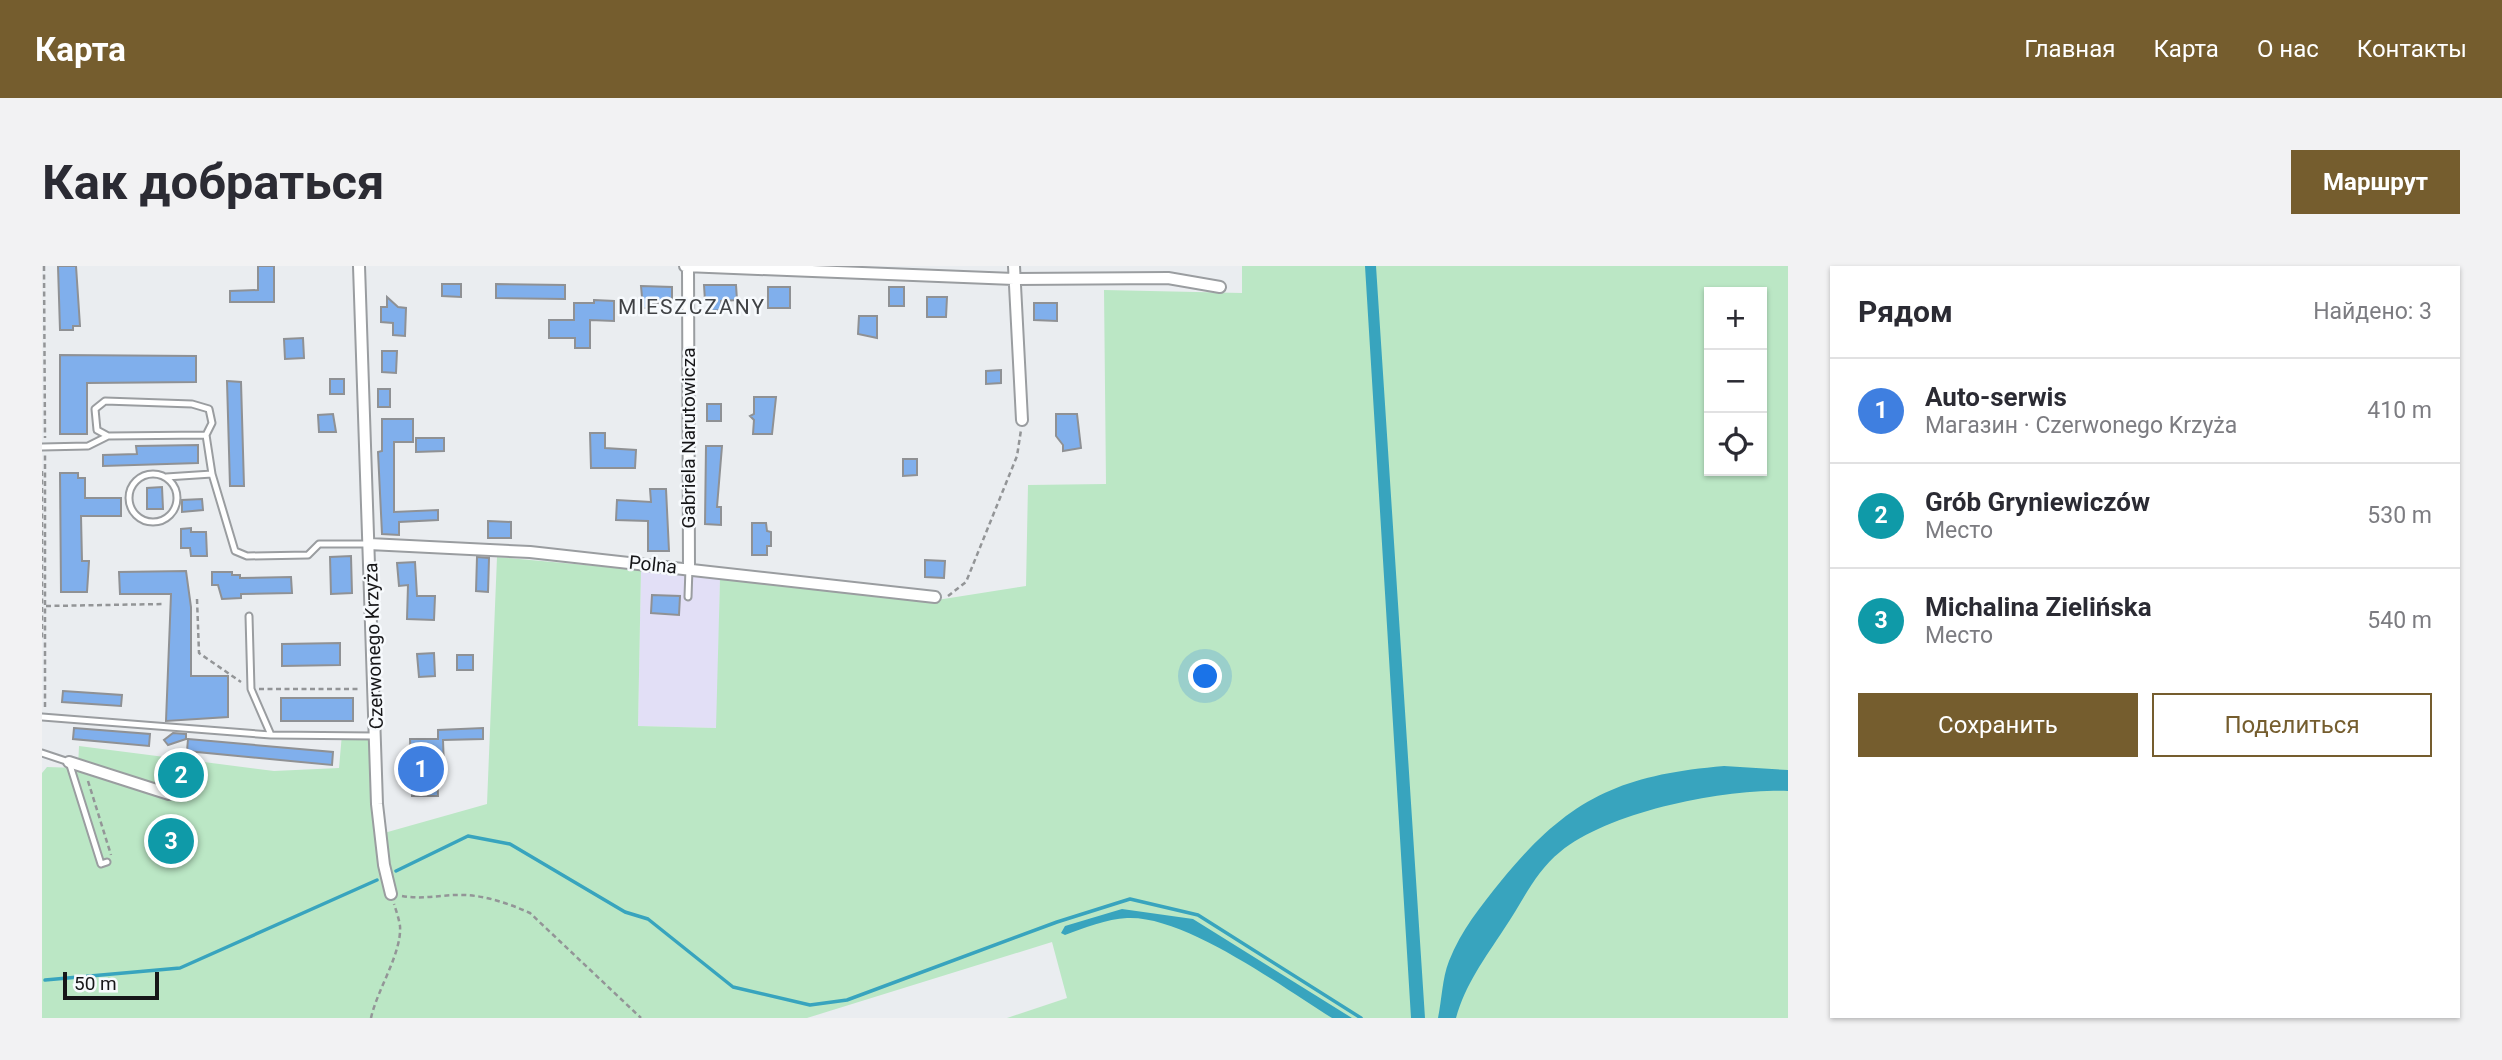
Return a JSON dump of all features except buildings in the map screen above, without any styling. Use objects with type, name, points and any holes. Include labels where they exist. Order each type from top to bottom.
[{"type":"street","name":"Czerwonego Krzyża","points":[[359,266],[377,804],[384,865],[391,894]]},
{"type":"street","points":[[686,266],[1014,279],[1168,278],[1220,287]]},
{"type":"street","name":"Gabriela Narutowicza","points":[[686,266],[689,568]]},
{"type":"street","points":[[1014,266],[1022,420]]},
{"type":"street","name":"Polna","points":[[369,544],[530,552],[935,597]]},
{"type":"street","points":[[69,762],[169,794]]},
{"type":"lane","points":[[108,436],[97,430],[95,409],[105,401],[192,404],[209,409],[212,423],[206,435],[212,474],[235,551],[247,556],[308,555],[319,544],[369,544]]},
{"type":"lane","points":[[44,447],[88,446],[108,436],[206,435]]},
{"type":"lane","points":[[166,477],[177,495],[177,506],[164,520],[145,521],[132,509],[129,500],[134,484],[147,475],[166,477],[212,474]]},
{"type":"lane","points":[[688,597],[689,568]]},
{"type":"lane","points":[[249,616],[251,690],[271,735]]},
{"type":"lane","points":[[42,717],[271,735],[376,736]]},
{"type":"lane","points":[[42,753],[69,762],[101,864],[107,862]]},
{"type":"path","points":[[42,641],[46,606],[44,266]]},
{"type":"path","points":[[935,597],[949,596],[966,582],[1017,456],[1022,420]]},
{"type":"path","points":[[42,471],[46,702],[42,717]]},
{"type":"path","points":[[197,599],[199,653],[251,690],[375,689]]},
{"type":"path","points":[[46,606],[164,604]]},
{"type":"path","points":[[83,765],[112,861],[107,862]]},
{"type":"path","points":[[371,1018],[376,997],[398,944],[400,926],[391,894],[417,898],[465,895],[507,903],[530,913],[641,1018]]},
{"type":"shaded area","points":[[641,570],[720,579],[717,728],[638,726]]},
{"type":"green space","points":[[1242,266],[1788,266],[1788,1018],[1007,1018],[1067,998],[1052,942],[807,1018],[42,1018],[42,773],[47,767],[78,768],[79,746],[274,771],[339,768],[342,734],[371,736],[377,835],[487,804],[497,557],[641,570],[638,726],[716,728],[720,579],[937,600],[1026,586],[1028,485],[1106,484],[1104,290],[1242,293]]},
{"type":"water","points":[[1365,266],[1376,266],[1425,1018],[1411,1018]]},
{"type":"water","points":[[1724,766],[1788,770],[1788,791],[1732,794],[1669,805],[1608,825],[1560,852],[1536,879],[1476,972],[1456,1018],[1438,1018],[1447,968],[1465,929],[1501,881],[1549,830],[1598,796],[1625,785],[1654,776]]},
{"type":"water","points":[[1122,909],[1193,919],[1352,1018],[1332,1018],[1232,955],[1176,928],[1150,920],[1119,919],[1065,935],[1061,933],[1065,926]]},
{"type":"waterway","points":[[396,871],[468,836],[510,844],[625,912],[648,919],[733,987],[810,1005],[847,1000],[1057,922],[1130,899],[1198,915],[1361,1018]]},
{"type":"waterway","points":[[45,980],[180,968],[377,880]]},
{"type":"place","name":"Auto-serwis","points":[[421,769]]},
{"type":"place","name":"Grób Gryniewiczów","points":[[181,775]]},
{"type":"place","name":"Michalina Zielińska","points":[[171,841]]},
{"type":"district","name":"MIESZCZANY","points":[[692,307]]}]
